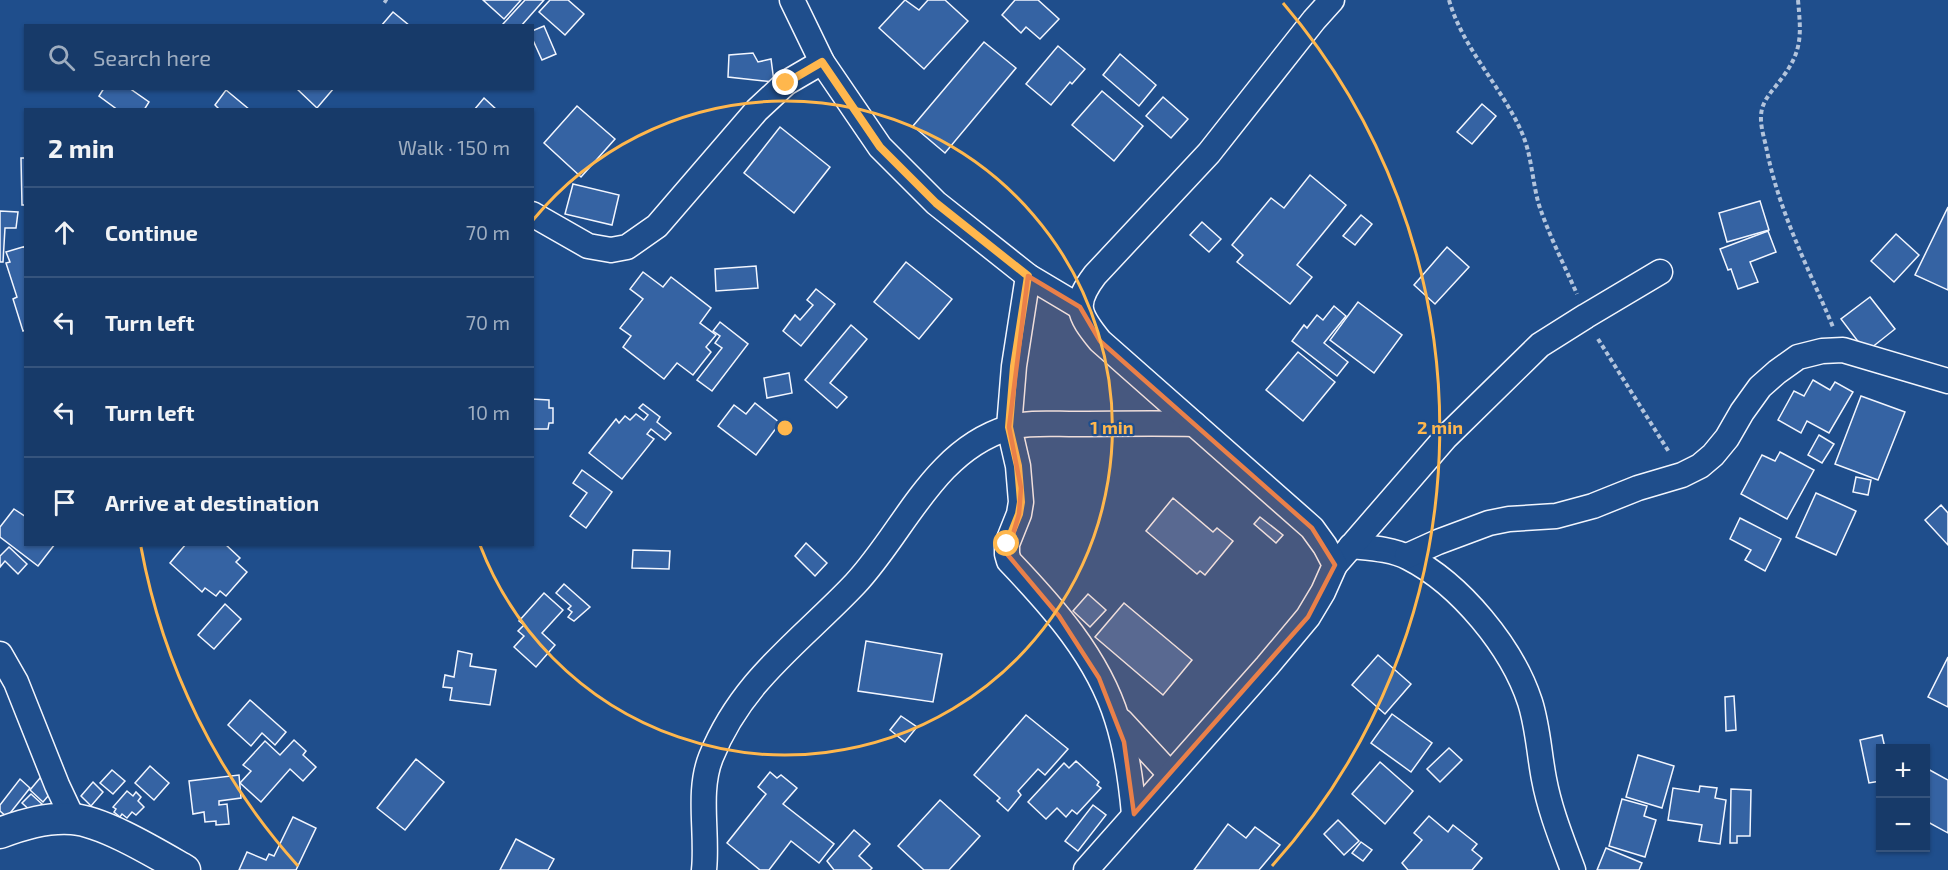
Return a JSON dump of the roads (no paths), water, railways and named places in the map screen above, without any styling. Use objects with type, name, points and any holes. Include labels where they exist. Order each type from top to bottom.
[{"type":"street","points":[[792,0],[822,62],[880,147],[936,203],[1028,276],[1080,307]]},
{"type":"street","points":[[1332,0],[1209,153],[1095,275],[1084,290],[1080,307],[1087,326],[1100,341],[1312,528],[1335,565]]},
{"type":"street","points":[[534,215],[588,246],[611,250],[627,247],[657,226],[757,110],[786,83],[822,62]]},
{"type":"street","points":[[1086,870],[1268,666],[1308,617],[1335,565],[1446,437],[1540,345],[1660,272]]},
{"type":"street","points":[[1028,276],[1014,366],[1009,427],[1018,466],[1021,502],[1019,514],[1007,544],[1006,554],[1009,561],[1059,616],[1077,640],[1099,678],[1117,717],[1129,765],[1134,814]]},
{"type":"street","points":[[1407,556],[1489,523],[1509,519],[1556,516],[1593,506],[1638,488],[1682,475],[1700,466],[1713,455],[1754,395],[1777,372],[1798,357],[1822,351],[1843,350],[1948,381]]},
{"type":"street","points":[[704,870],[705,788],[710,760],[723,729],[747,693],[778,657],[855,584],[889,542],[919,498],[939,474],[963,452],[983,438],[1009,427],[1049,424],[1194,424]]},
{"type":"street","points":[[1351,546],[1384,550],[1407,556],[1429,570],[1473,609],[1499,642],[1518,672],[1530,702],[1552,814],[1573,870]]},
{"type":"street","points":[[0,654],[16,682],[57,784],[74,819]]},
{"type":"street","points":[[1117,717],[1170,774]]},
{"type":"street","points":[[0,833],[37,821],[74,819],[106,829],[185,870]]}]
